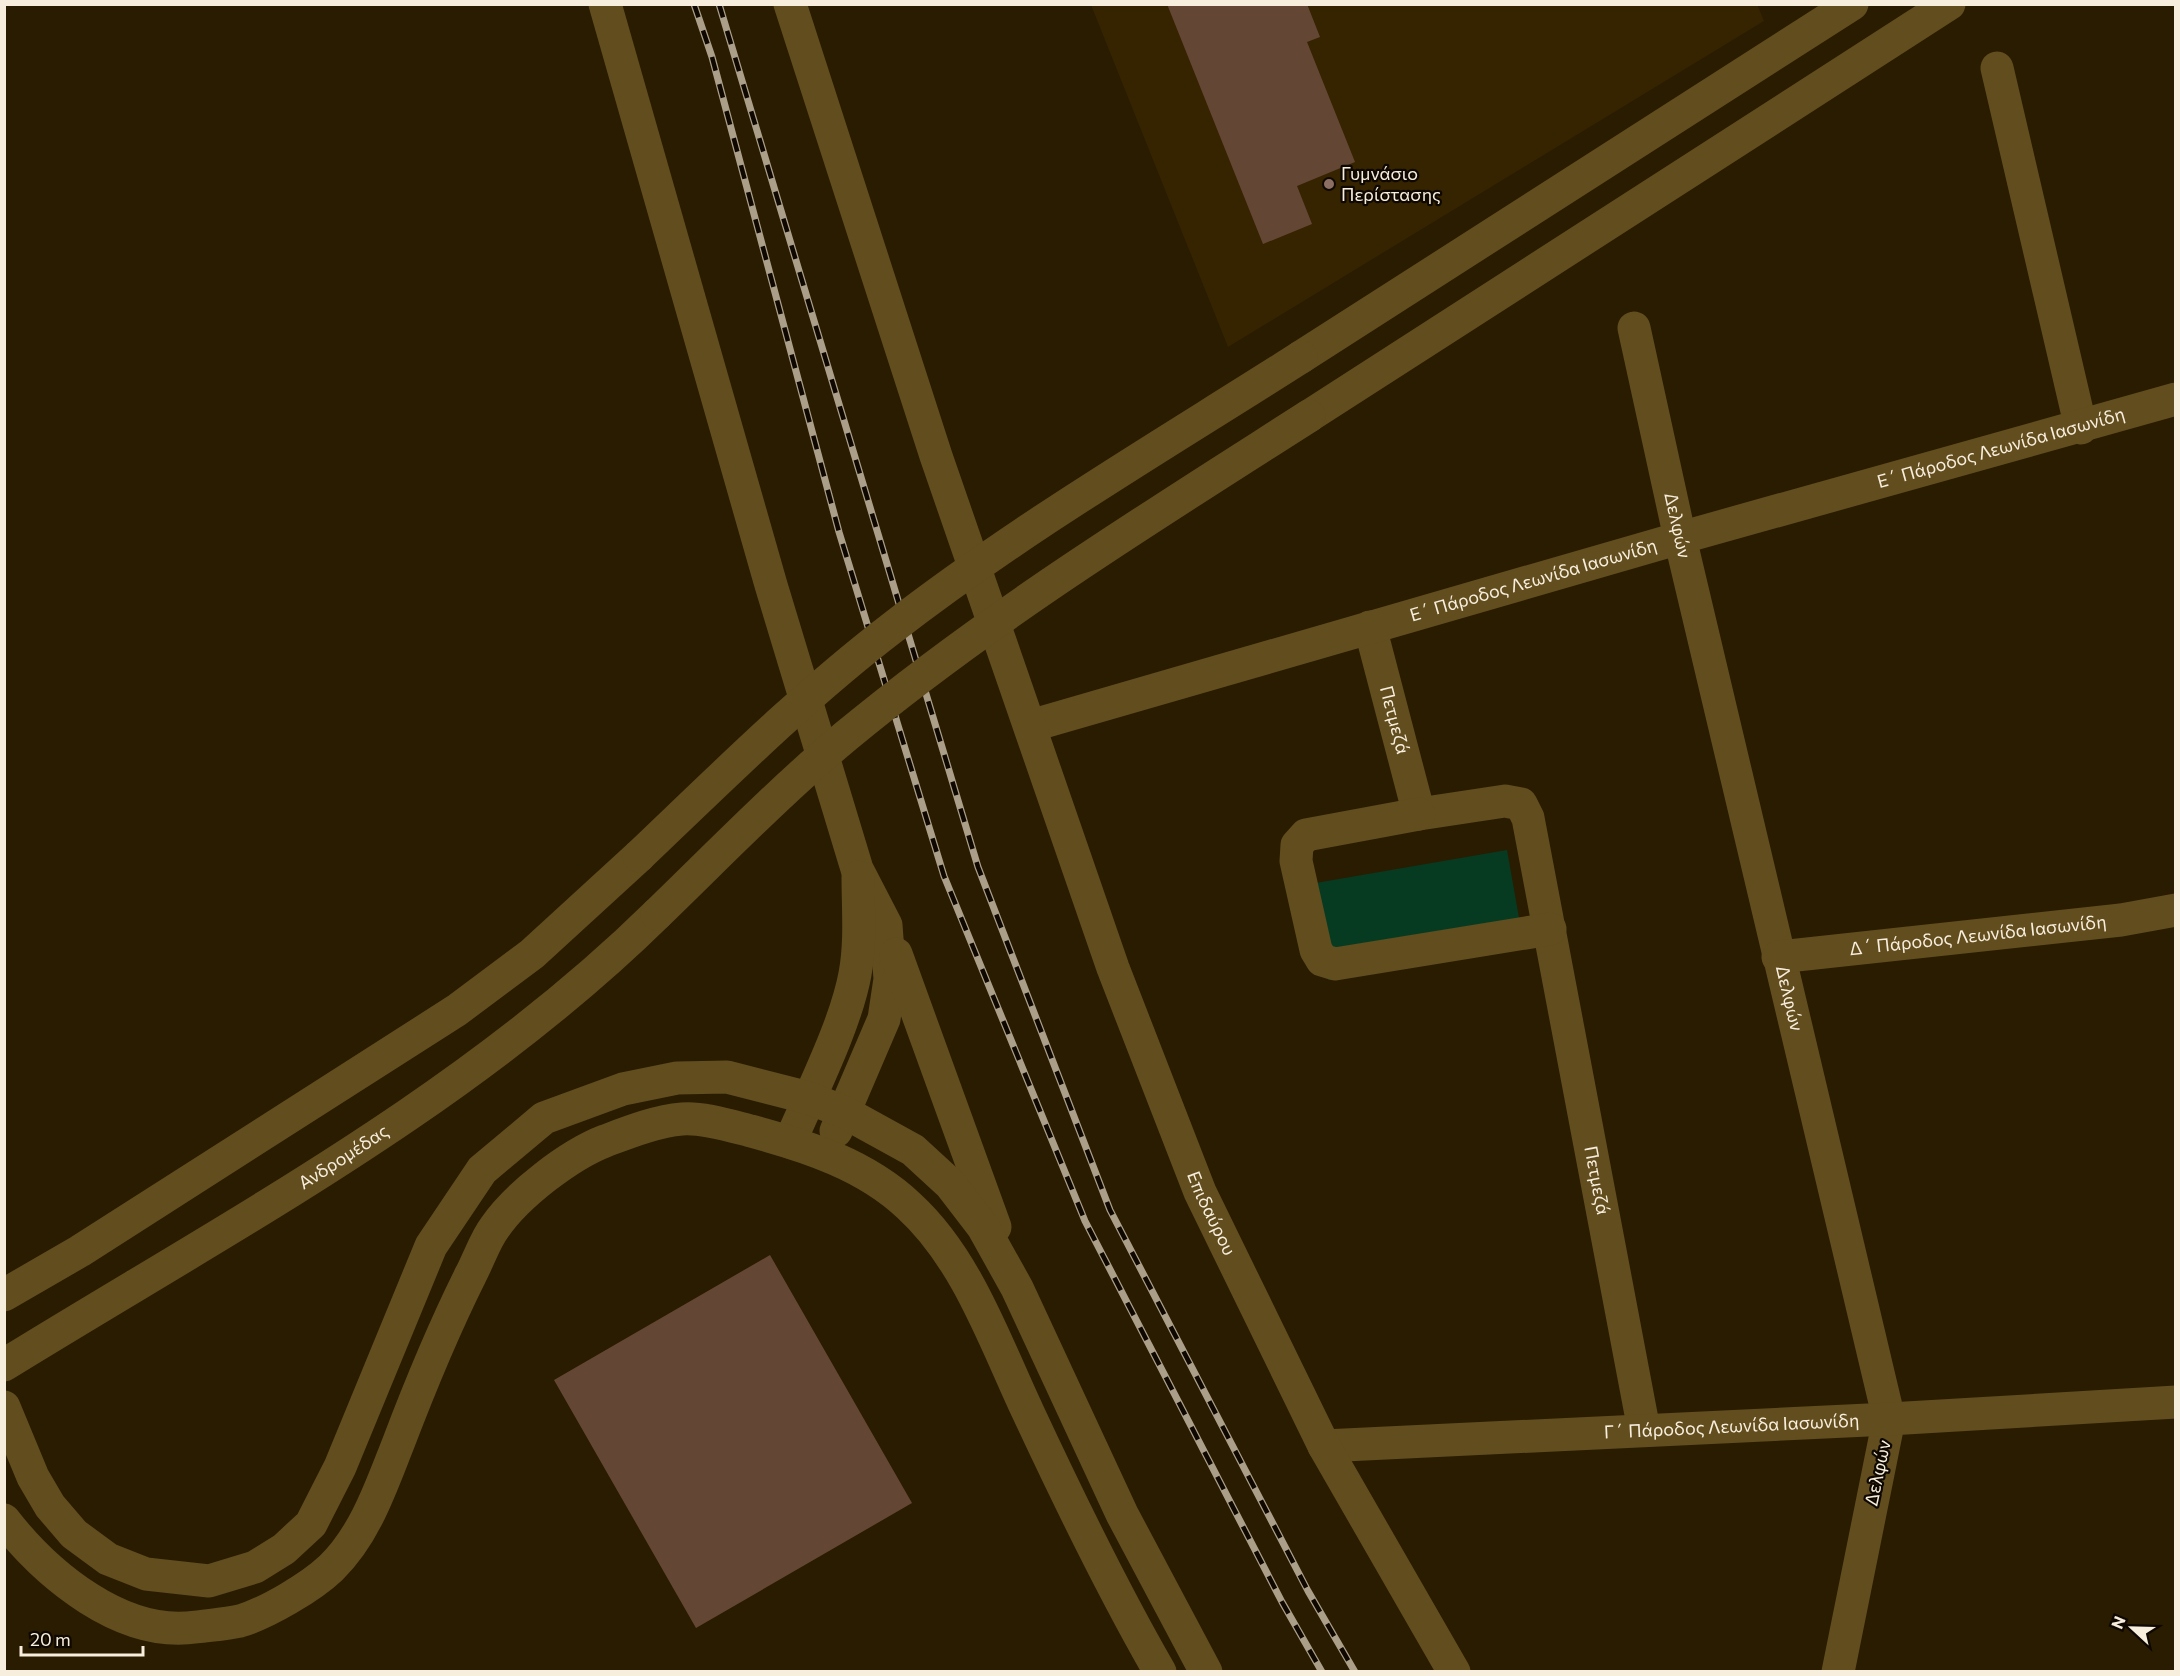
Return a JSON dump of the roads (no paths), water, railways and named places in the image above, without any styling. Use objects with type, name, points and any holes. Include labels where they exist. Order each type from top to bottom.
[{"type":"street","points":[[605,4],[771,585],[857,869],[886,925],[1017,1288]]},
{"type":"street","name":"Επιδαύρου","points":[[790,4],[936,456],[1113,968],[1200,1191],[1324,1446],[1454,1671]]},
{"type":"street","points":[[4,1295],[81,1251],[457,1010],[532,954],[824,683],[892,628],[975,566],[1851,4]]},
{"type":"street","name":"Ανδρομέδας","points":[[4,1365],[370,1141],[485,1060],[564,1000],[836,745],[925,674],[1080,562],[1949,4]]},
{"type":"street","points":[[1997,68],[2081,428]]},
{"type":"street","name":"Δελφών","points":[[1634,328],[1680,538],[1889,1419],[1838,1671]]},
{"type":"street","name":"Ε΄ Πάροδος Λεωνίδα Ιασωνίδη","points":[[1030,726],[1680,538],[2081,428],[2175,399]]},
{"type":"street","name":"Πετμεζά","points":[[1370,627],[1419,814]]},
{"type":"street","name":"Πετμεζά","points":[[1550,929],[1335,964],[1322,960],[1316,950],[1296,861],[1297,845],[1306,835],[1419,814],[1505,801],[1521,804],[1528,818],[1550,929],[1644,1430]]},
{"type":"street","points":[[790,1142],[855,976],[859,943],[857,869]]},
{"type":"street","name":"Δ΄ Πάροδος Λεωνίδα Ιασωνίδη","points":[[1778,957],[2121,920],[2175,910]]},
{"type":"street","points":[[825,1155],[884,1019],[890,979],[886,925]]},
{"type":"street","points":[[4,1407],[33,1477],[50,1506],[74,1533],[108,1559],[146,1574],[209,1581],[255,1567],[284,1549],[311,1524],[340,1467],[386,1349],[431,1245],[482,1170],[544,1118],[623,1089],[677,1078],[727,1077],[808,1098],[844,1112],[913,1150],[950,1184],[983,1227],[1017,1288],[1122,1514],[1206,1671]]},
{"type":"street","points":[[4,1520],[21,1542],[54,1573],[86,1597],[122,1616],[175,1630],[242,1620],[305,1590],[333,1566],[357,1535],[375,1503],[437,1342],[495,1226],[539,1181],[588,1148],[626,1133],[684,1118],[741,1128],[825,1155],[866,1174],[909,1205],[948,1252],[978,1307],[1084,1532],[1160,1671]]},
{"type":"street","name":"Γ΄ Πάροδος Λεωνίδα Ιασωνίδη","points":[[1324,1446],[1889,1419],[2175,1402]]},
{"type":"railway","points":[[694,4],[712,57],[839,532],[944,876],[1085,1221],[1282,1602],[1322,1672]]},
{"type":"railway","points":[[719,4],[978,867],[1110,1210],[1308,1591],[1355,1672]]},
{"type":"place","name":"Γυμνάσιο Περίστασης","points":[[1329,184]]}]
